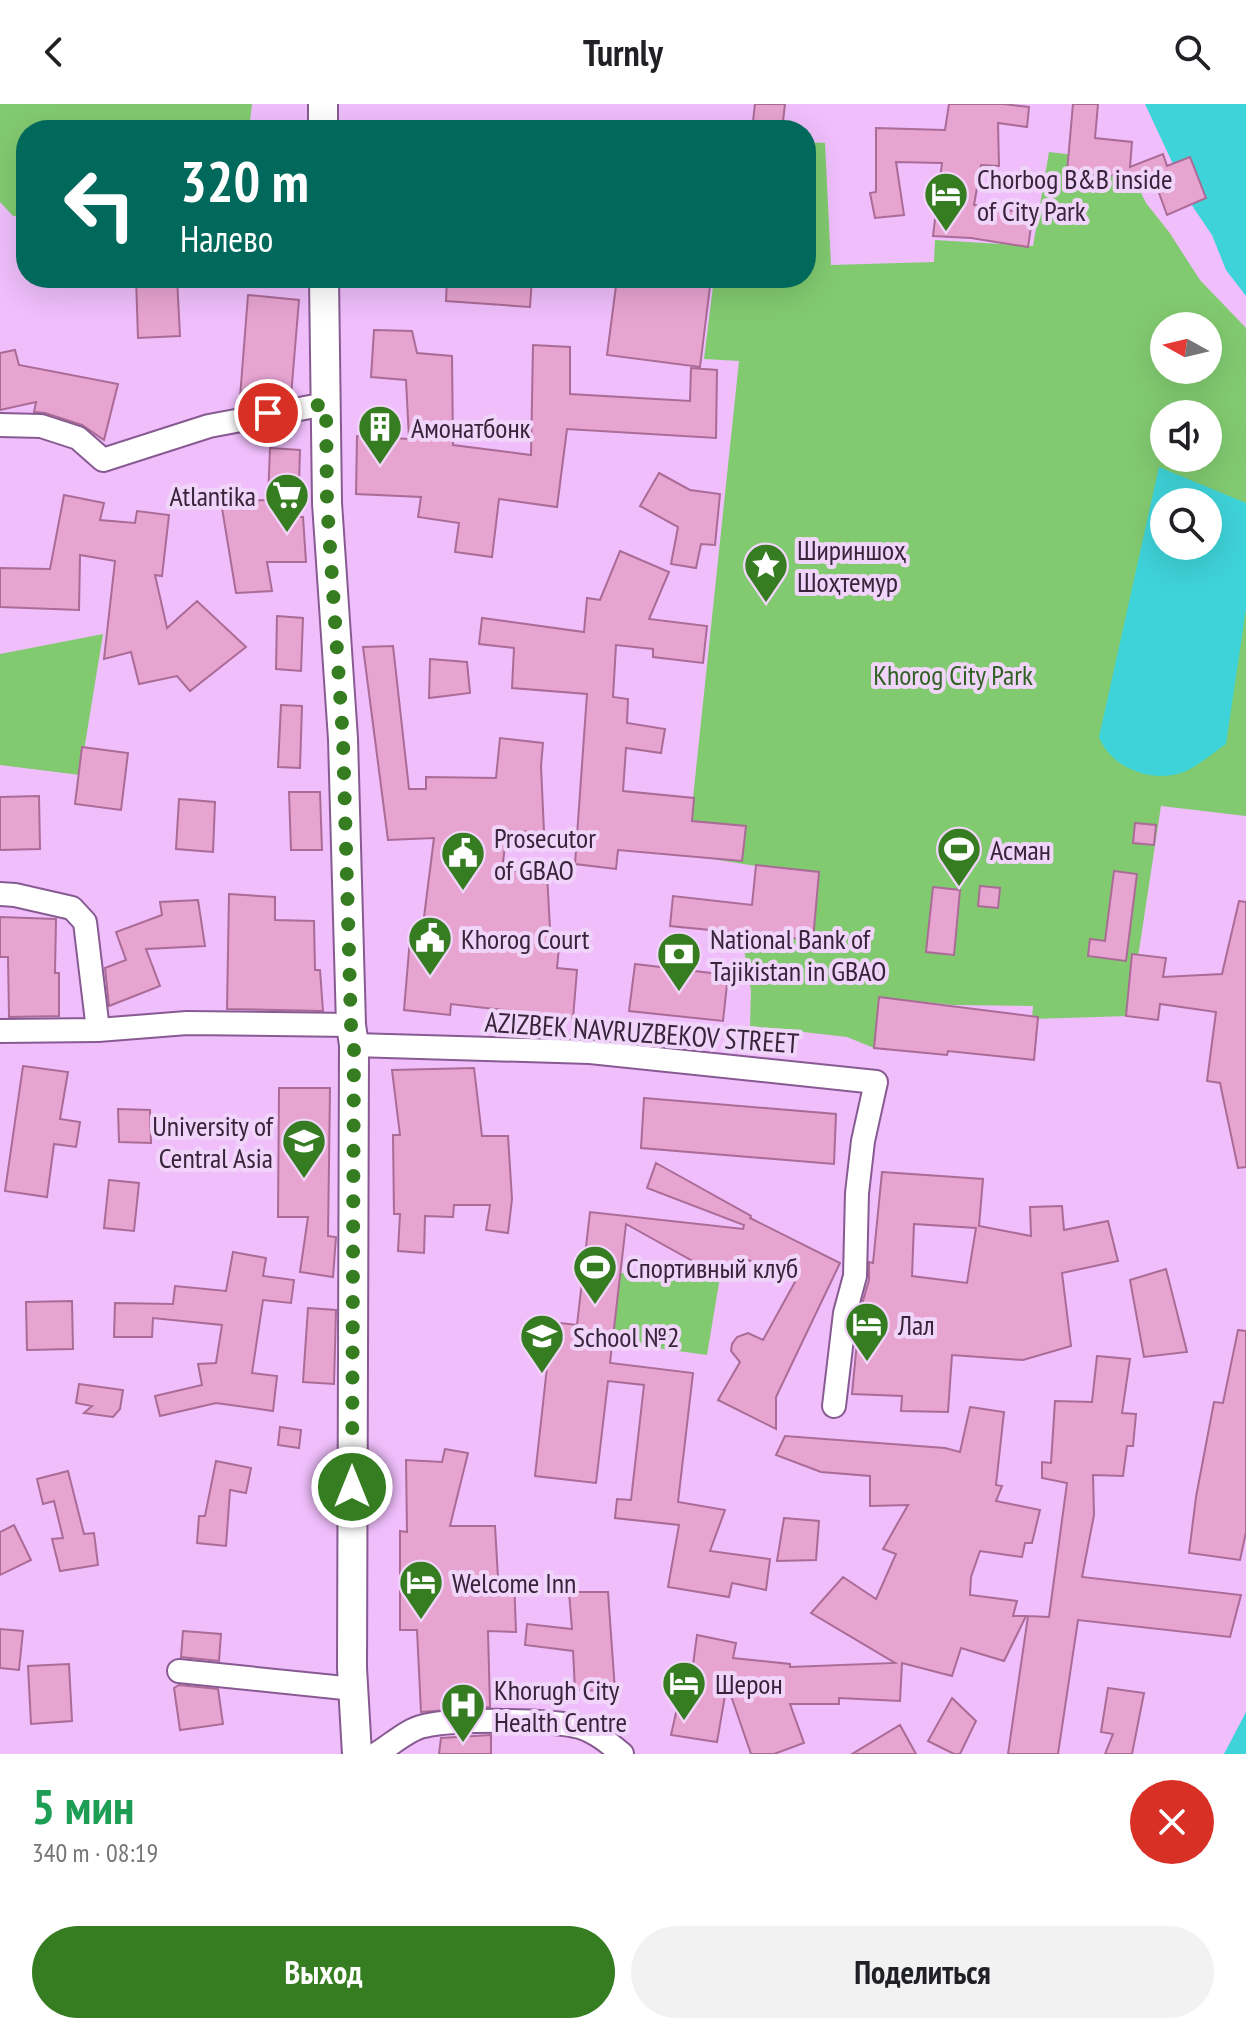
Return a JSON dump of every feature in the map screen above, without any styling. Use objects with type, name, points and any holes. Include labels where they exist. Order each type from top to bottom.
[{"type":"main road","points":[[324,288],[327,503],[343,739],[353,1035],[354,1689],[357,1754]]},
{"type":"street","points":[[0,425],[41,426],[78,438],[103,460],[209,426],[326,404]]},
{"type":"street","points":[[0,894],[72,908],[85,922],[98,1030]]},
{"type":"street","points":[[0,1031],[98,1030],[187,1023],[353,1035]]},
{"type":"street","name":"AZIZBEK NAVRUZBEKOV STREET","points":[[353,1035],[590,1052],[876,1082],[863,1141],[857,1193],[855,1276],[845,1313],[834,1406]]},
{"type":"street","points":[[179,1671],[354,1689]]},
{"type":"street","points":[[376,1754],[421,1726],[451,1722],[545,1723],[580,1727],[604,1739],[622,1754]]},
{"type":"green space","points":[[0,104],[252,104],[250,120],[16,120],[16,216],[0,202]]},
{"type":"green space","name":"Khorog City Park","points":[[816,143],[825,143],[831,265],[934,262],[935,240],[1033,246],[1049,152],[1125,161],[1146,203],[1200,280],[1246,328],[1246,816],[1161,806],[1129,1016],[1032,1019],[1033,1006],[953,1005],[879,997],[874,1048],[847,1037],[750,1026],[751,991],[741,931],[749,933],[756,866],[687,855],[739,361],[704,359],[713,288],[816,288]]},
{"type":"green space","points":[[103,634],[80,775],[0,765],[0,654]]},
{"type":"green space","points":[[620,1273],[720,1277],[707,1355],[613,1342]]},
{"type":"shaded area","points":[[1145,104],[1246,104],[1246,296],[1226,270],[1212,235],[1193,207]]},
{"type":"shaded area","points":[[1158,472],[1171,472],[1210,488],[1154,488]]},
{"type":"shaded area","points":[[1222,493],[1246,503],[1246,609],[1226,744],[1184,772],[1159,776],[1134,771],[1105,748],[1099,737],[1150,508],[1150,560],[1222,560]]},
{"type":"shaded area","points":[[1246,1712],[1246,1754],[1224,1754]]},
{"type":"building","points":[[755,104],[785,104],[783,120],[753,120]]},
{"type":"building","points":[[949,104],[1029,107],[1027,127],[998,123],[999,166],[981,165],[974,205],[1033,214],[1028,247],[933,236],[942,163],[896,162],[904,215],[875,218],[870,193],[876,192],[876,128],[945,130]]},
{"type":"building","points":[[1073,104],[1098,104],[1095,138],[1132,142],[1130,167],[1163,154],[1167,166],[1190,157],[1206,198],[1167,215],[1154,179],[1067,172]]},
{"type":"building","points":[[136,288],[178,288],[180,336],[138,338]]},
{"type":"building","points":[[447,288],[531,288],[530,307],[446,301]]},
{"type":"building","points":[[616,288],[710,288],[700,367],[607,355]]},
{"type":"building","points":[[248,295],[299,300],[291,396],[270,400],[240,397]]},
{"type":"building","points":[[374,330],[412,331],[417,353],[452,356],[453,445],[531,455],[533,345],[570,347],[570,394],[690,401],[691,368],[717,370],[716,438],[567,429],[557,507],[499,499],[492,557],[455,552],[459,523],[418,517],[421,497],[356,494],[357,436],[409,439],[406,380],[371,377]]},
{"type":"building","points":[[15,350],[19,365],[118,384],[104,440],[82,425],[34,412],[36,402],[0,410],[0,353]]},
{"type":"building","points":[[270,448],[300,450],[298,517],[303,517],[306,562],[267,562],[272,591],[236,593],[221,502],[268,500]]},
{"type":"building","points":[[659,473],[690,490],[720,494],[715,545],[701,544],[696,568],[671,564],[678,527],[640,506]]},
{"type":"building","points":[[64,495],[104,503],[100,520],[135,523],[137,511],[169,515],[162,576],[155,575],[167,628],[197,601],[246,647],[190,691],[177,676],[139,684],[131,652],[104,659],[115,561],[80,555],[79,610],[0,607],[0,568],[50,569]]},
{"type":"building","points":[[620,551],[669,572],[649,619],[707,626],[703,663],[653,657],[653,649],[616,645],[613,697],[628,699],[627,723],[665,729],[661,753],[626,748],[623,791],[694,798],[692,821],[746,826],[742,861],[618,850],[616,869],[575,864],[587,694],[512,688],[514,648],[479,644],[482,618],[584,632],[587,598],[600,600]]},
{"type":"building","points":[[277,616],[303,618],[301,671],[276,669]]},
{"type":"building","points":[[393,646],[409,789],[426,789],[426,777],[496,778],[500,738],[543,743],[544,832],[507,831],[502,869],[547,874],[551,947],[559,947],[557,968],[577,970],[573,1018],[451,1004],[450,1015],[404,1010],[410,939],[421,941],[434,838],[388,840],[363,647]]},
{"type":"building","points":[[430,659],[467,662],[470,693],[429,698]]},
{"type":"building","points":[[281,705],[302,706],[300,768],[278,767]]},
{"type":"building","points":[[82,747],[128,753],[121,810],[75,804]]},
{"type":"building","points":[[289,792],[320,792],[322,850],[291,850]]},
{"type":"building","points":[[39,796],[40,849],[0,850],[0,797]]},
{"type":"building","points":[[179,799],[215,802],[213,852],[176,849]]},
{"type":"building","points":[[1135,823],[1156,825],[1154,845],[1133,843]]},
{"type":"building","points":[[756,865],[819,872],[813,940],[670,926],[673,896],[752,905]]},
{"type":"building","points":[[1114,871],[1137,874],[1126,961],[1088,956],[1090,939],[1105,941]]},
{"type":"building","points":[[980,886],[1000,888],[998,908],[978,906]]},
{"type":"building","points":[[933,887],[960,890],[954,955],[926,952]]},
{"type":"building","points":[[229,894],[275,897],[275,920],[314,921],[315,970],[320,970],[323,1011],[227,1009]]},
{"type":"building","points":[[198,900],[205,946],[146,949],[160,986],[109,1006],[105,968],[126,960],[116,932],[162,915],[160,902]]},
{"type":"building","points":[[1239,901],[1246,902],[1246,1167],[1238,1168],[1220,1083],[1207,1081],[1216,1012],[1160,1004],[1158,1020],[1126,1016],[1132,954],[1166,958],[1163,977],[1222,974]]},
{"type":"building","points":[[0,917],[56,919],[55,973],[59,973],[59,1016],[9,1017],[8,957],[0,957]]},
{"type":"building","name":"National Bank of Tajikistan in GBAO","points":[[635,964],[728,975],[723,1021],[629,1011]]},
{"type":"building","points":[[879,997],[1038,1017],[1034,1060],[948,1051],[947,1055],[874,1048]]},
{"type":"building","points":[[23,1066],[68,1072],[60,1119],[80,1122],[76,1147],[54,1144],[47,1197],[5,1191]]},
{"type":"building","points":[[474,1068],[482,1136],[508,1136],[512,1199],[508,1233],[486,1230],[490,1205],[454,1205],[453,1217],[425,1216],[424,1253],[398,1251],[400,1214],[394,1214],[393,1135],[400,1135],[392,1070]]},
{"type":"building","name":"University of Central Asia","points":[[279,1088],[330,1088],[328,1236],[336,1237],[333,1277],[300,1272],[308,1217],[278,1217]]},
{"type":"building","points":[[644,1098],[836,1114],[834,1164],[641,1148]]},
{"type":"building","points":[[118,1109],[150,1110],[151,1143],[119,1142]]},
{"type":"building","points":[[656,1163],[750,1218],[840,1263],[776,1397],[776,1429],[718,1400],[740,1362],[731,1351],[732,1344],[737,1337],[748,1333],[763,1340],[795,1282],[738,1255],[725,1279],[626,1224],[610,1363],[693,1373],[678,1502],[725,1510],[710,1551],[770,1559],[766,1590],[732,1583],[729,1597],[668,1587],[679,1525],[615,1518],[617,1499],[631,1500],[644,1385],[608,1381],[596,1483],[535,1476],[552,1322],[577,1325],[590,1212],[743,1229],[744,1225],[647,1188]]},
{"type":"building","points":[[882,1172],[983,1179],[979,1226],[1031,1236],[1030,1207],[1062,1206],[1064,1230],[1108,1221],[1118,1261],[1062,1273],[1071,1346],[1023,1360],[952,1355],[948,1412],[901,1411],[902,1396],[852,1394],[860,1311],[869,1280],[869,1262],[873,1263]],"holes":[[[914,1224],[976,1228],[967,1283],[912,1276]]]},
{"type":"building","points":[[109,1180],[139,1183],[134,1231],[104,1228]]},
{"type":"building","points":[[233,1252],[266,1258],[263,1276],[294,1280],[291,1303],[263,1300],[252,1373],[277,1376],[273,1411],[216,1403],[160,1416],[155,1396],[202,1385],[198,1364],[216,1363],[222,1325],[153,1318],[152,1337],[114,1337],[115,1303],[173,1304],[175,1286],[226,1291]]},
{"type":"building","points":[[1166,1269],[1187,1352],[1144,1357],[1130,1280]]},
{"type":"building","points":[[72,1301],[73,1349],[27,1350],[26,1302]]},
{"type":"building","points":[[308,1308],[336,1310],[334,1384],[303,1382]]},
{"type":"building","points":[[1238,1330],[1246,1331],[1246,1532],[1240,1560],[1189,1553],[1214,1402],[1223,1403]]},
{"type":"building","points":[[1097,1356],[1130,1359],[1122,1413],[1136,1414],[1133,1446],[1127,1446],[1123,1476],[1093,1475],[1094,1515],[1082,1577],[1241,1595],[1230,1637],[1078,1620],[1058,1754],[1008,1754],[1028,1616],[1049,1617],[1067,1483],[1042,1478],[1042,1462],[1051,1463],[1055,1401],[1092,1402]]},
{"type":"building","points":[[79,1384],[123,1390],[120,1409],[113,1417],[84,1413],[92,1406],[76,1403]]},
{"type":"building","points":[[970,1407],[1004,1412],[996,1485],[1002,1486],[996,1501],[1040,1510],[1032,1543],[1025,1543],[1022,1557],[980,1551],[971,1577],[970,1595],[1017,1601],[1013,1616],[1026,1616],[1004,1661],[961,1648],[952,1676],[902,1663],[900,1701],[839,1698],[839,1704],[790,1704],[804,1743],[774,1754],[751,1754],[727,1684],[717,1742],[671,1735],[682,1686],[690,1687],[697,1635],[736,1643],[733,1658],[790,1664],[790,1667],[895,1663],[811,1613],[843,1577],[876,1599],[896,1554],[883,1549],[908,1505],[870,1506],[870,1476],[821,1472],[776,1455],[785,1436],[945,1448],[960,1452]]},
{"type":"building","points":[[280,1427],[301,1430],[299,1448],[278,1445]]},
{"type":"building","points":[[445,1449],[468,1453],[450,1526],[495,1526],[498,1578],[514,1579],[516,1632],[488,1631],[490,1707],[421,1712],[417,1630],[400,1630],[400,1531],[407,1532],[406,1460],[442,1462]]},
{"type":"building","points":[[216,1461],[251,1468],[246,1493],[230,1490],[226,1546],[197,1543],[199,1516],[205,1516]]},
{"type":"building","points":[[68,1471],[84,1534],[94,1533],[98,1565],[60,1571],[52,1539],[63,1538],[54,1501],[43,1504],[37,1479]]},
{"type":"building","points":[[784,1518],[819,1521],[816,1560],[777,1561]]},
{"type":"building","points":[[14,1525],[31,1560],[0,1575],[0,1532]]},
{"type":"building","points":[[569,1592],[608,1592],[615,1691],[575,1690],[573,1651],[525,1645],[527,1624],[572,1629]]},
{"type":"building","points":[[0,1629],[23,1631],[19,1670],[0,1668]]},
{"type":"building","points":[[183,1631],[221,1634],[219,1661],[181,1657]]},
{"type":"building","points":[[69,1664],[72,1721],[31,1724],[28,1666]]},
{"type":"building","points":[[179,1685],[218,1689],[223,1724],[180,1730],[174,1688]]},
{"type":"building","points":[[1108,1688],[1144,1693],[1132,1754],[1105,1754],[1113,1734],[1101,1732]]},
{"type":"building","points":[[952,1698],[976,1721],[960,1754],[928,1741]]},
{"type":"building","points":[[900,1725],[916,1754],[852,1754]]},
{"type":"building","name":"Khorugh City Health Centre","points":[[491,1735],[491,1754],[439,1754],[441,1738]]},
{"type":"place","name":"Chorbog B&B inside of City Park","points":[[946,233]]},
{"type":"place","name":"Амонатбонк","points":[[380,466]]},
{"type":"place","name":"Atlantika","points":[[287,534]]},
{"type":"place","name":"Шириншоҳ Шоҳтемур","points":[[766,604]]},
{"type":"place","name":"Асман","points":[[959,888]]},
{"type":"place","name":"Prosecutor of GBAO","points":[[463,892]]},
{"type":"place","name":"Khorog Court","points":[[430,977]]},
{"type":"place","name":"National Bank of Tajikistan in GBAO","points":[[679,993]]},
{"type":"place","name":"University of Central Asia","points":[[304,1180]]},
{"type":"place","name":"Спортивный клуб","points":[[595,1306]]},
{"type":"place","name":"Лал","points":[[867,1363]]},
{"type":"place","name":"School №2","points":[[542,1375]]},
{"type":"place","name":"Welcome Inn","points":[[421,1621]]},
{"type":"place","name":"Шерон","points":[[684,1722]]},
{"type":"place","name":"Khorugh City Health Centre","points":[[463,1744]]},
{"type":"route","points":[[268,413],[326,404],[327,503],[343,739],[354,1045],[352,1487]]}]
